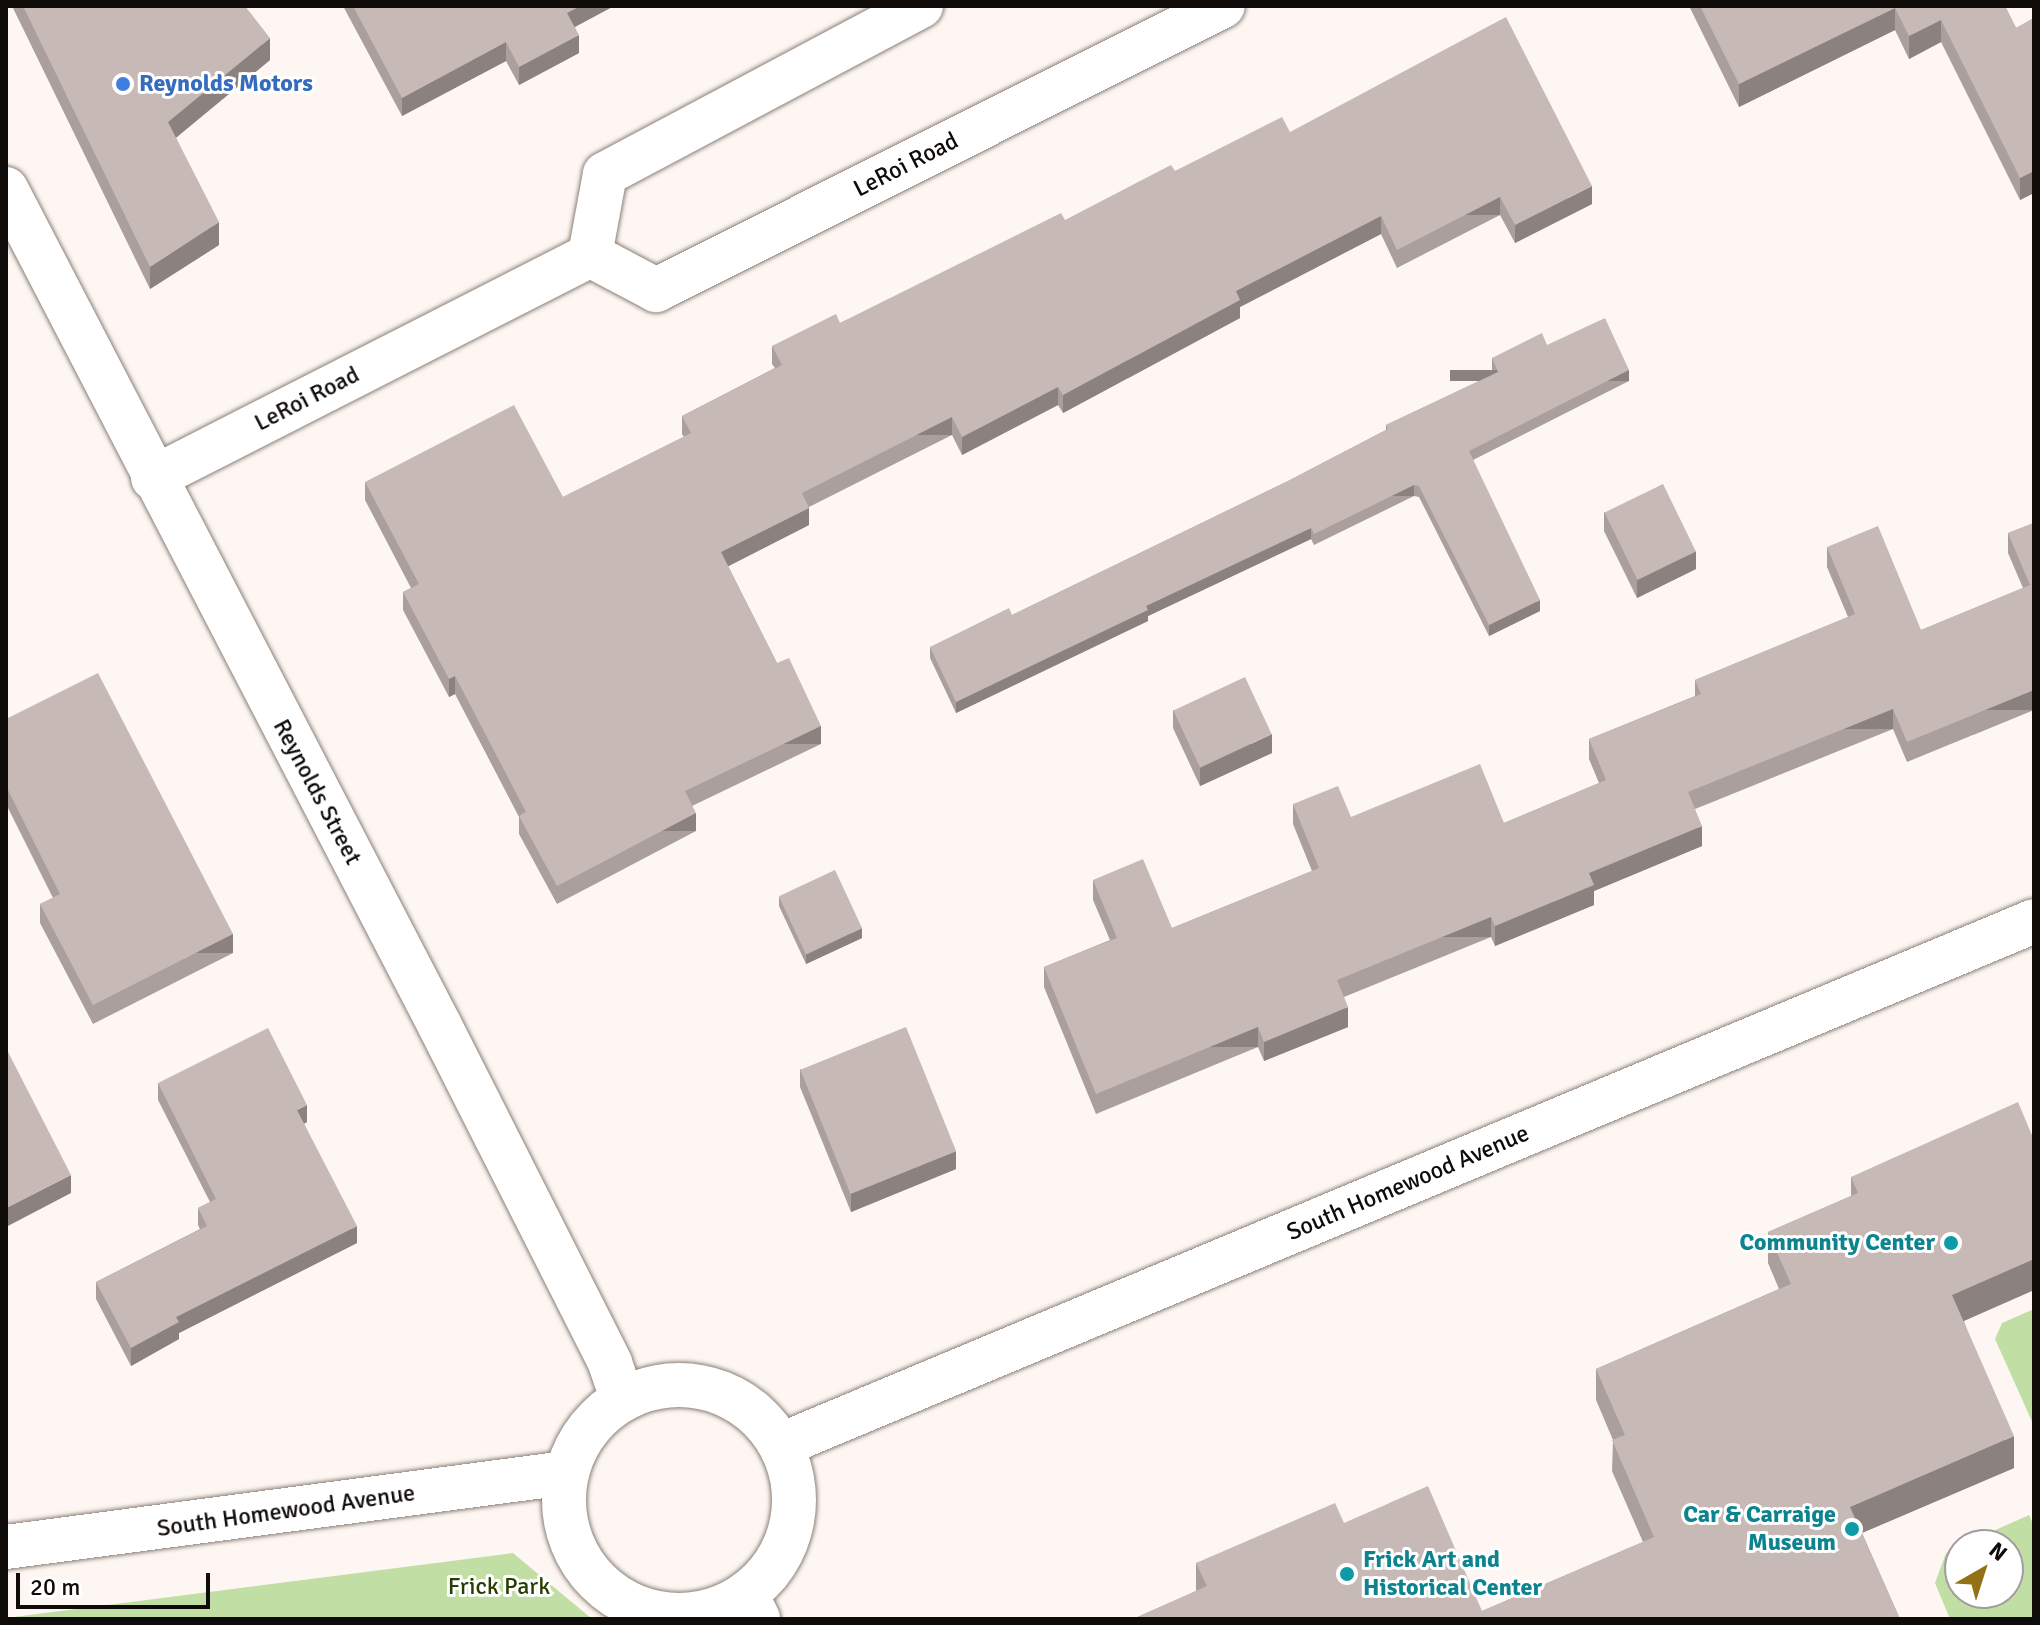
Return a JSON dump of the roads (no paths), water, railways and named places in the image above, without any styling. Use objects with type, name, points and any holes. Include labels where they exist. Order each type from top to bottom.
[{"type":"street","points":[[590,255],[605,174],[921,6]]},
{"type":"street","name":"LeRoi Road","points":[[153,478],[590,255],[656,290],[1223,6]]},
{"type":"street","name":"Reynolds Street","points":[[6,189],[153,478],[439,1024],[610,1363],[622,1398]]},
{"type":"street","name":"South Homewood Avenue","points":[[781,1445],[2034,921]]},
{"type":"street","points":[[661,1385],[702,1386],[740,1401],[781,1445],[796,1506],[786,1546],[752,1607],[674,1617],[646,1612],[609,1593],[580,1561],[564,1522],[566,1473],[586,1430],[622,1398],[661,1385]]},
{"type":"street","name":"South Homewood Avenue","points":[[6,1547],[566,1473]]},
{"type":"place","name":"Reynolds Motors","points":[[123,84]]},
{"type":"place","name":"Community Center","points":[[1951,1243]]},
{"type":"place","name":"Car & Carraige Museum","points":[[1852,1529]]},
{"type":"place","name":"Frick Art and Historical Center","points":[[1347,1574]]},
{"type":"park label","name":"Frick Park","points":[[499,1587]]}]
